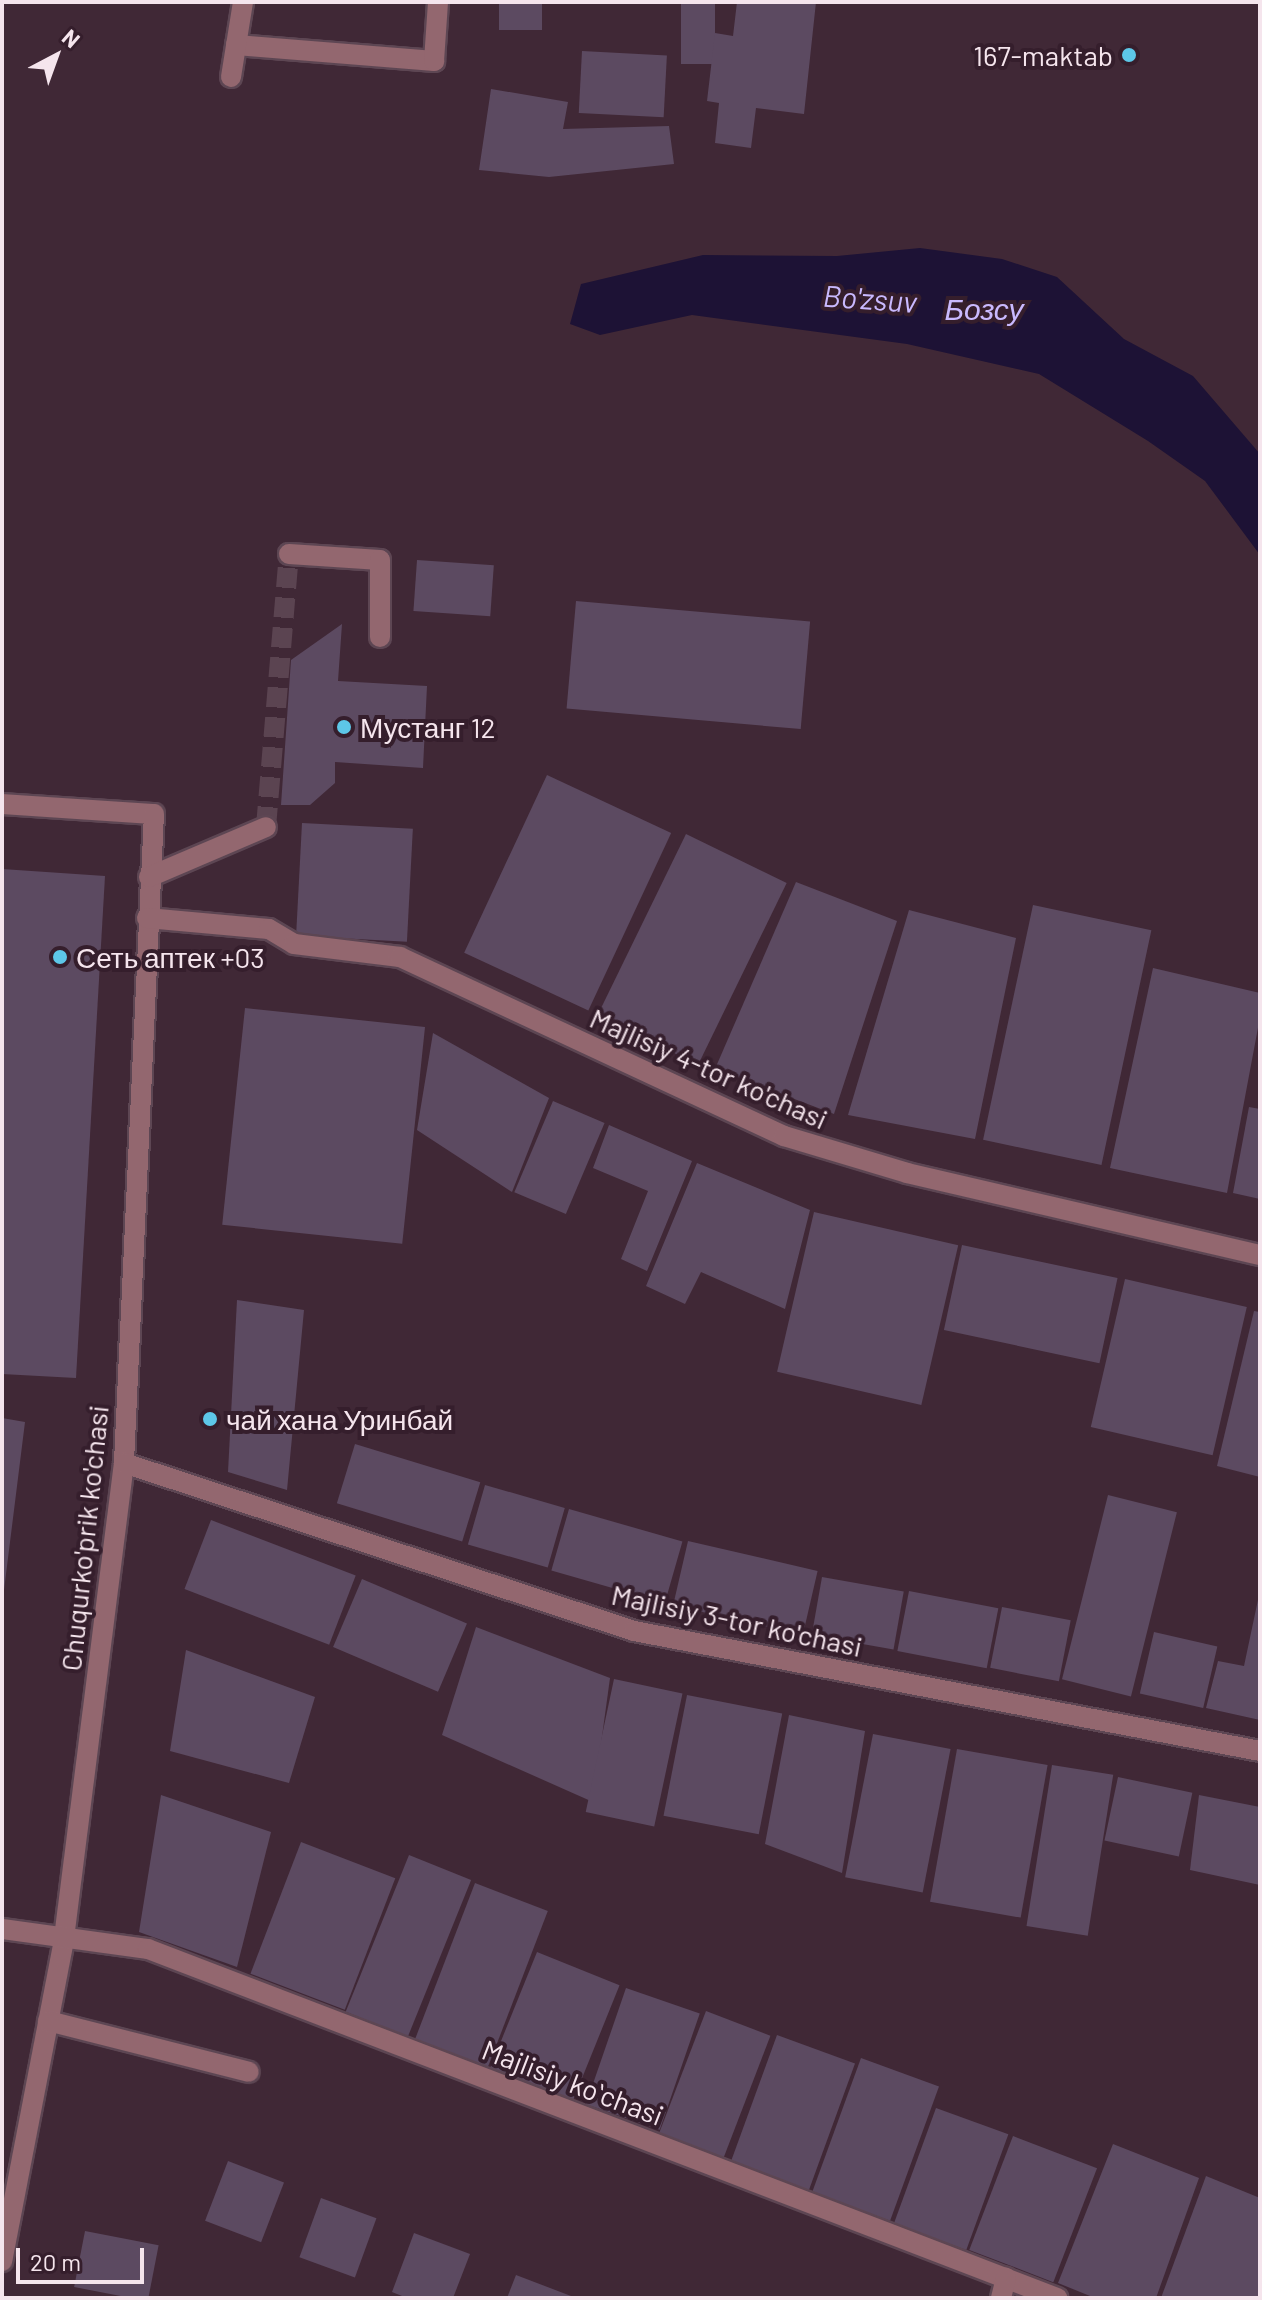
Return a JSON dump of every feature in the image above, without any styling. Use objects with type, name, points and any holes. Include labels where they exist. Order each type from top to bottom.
[{"type":"street","points":[[231,77],[243,2]]},
{"type":"street","points":[[236,45],[434,61],[438,2]]},
{"type":"street","points":[[289,554],[380,560],[380,637]]},
{"type":"street","name":"Chuqurko'prik ko'chasi","points":[[2,804],[154,814],[124,1463],[64,1940],[2,2261]]},
{"type":"street","points":[[149,877],[266,827]]},
{"type":"street","name":"Majlisiy 4-tor ko'chasi","points":[[147,918],[269,929],[294,944],[400,957],[784,1136],[907,1173],[1260,1255]]},
{"type":"street","name":"Majlisiy 3-tor ko'chasi","points":[[124,1463],[634,1631],[1260,1751]]},
{"type":"street","name":"Majlisiy koʻchasi","points":[[2,1929],[64,1940],[148,1949],[1004,2288],[1057,2298]]},
{"type":"street","points":[[48,2021],[249,2072]]},
{"type":"water","name":"Бозсу","points":[[920,248],[1002,259],[1057,277],[1124,339],[1193,376],[1260,454],[1260,555],[1205,481],[1148,441],[1039,374],[907,344],[692,315],[600,335],[570,324],[581,284],[703,255],[837,256]]},
{"type":"building","points":[[499,2],[542,2],[542,30],[499,30]]},
{"type":"building","points":[[681,2],[715,2],[715,64],[681,64]]},
{"type":"building","points":[[737,2],[816,2],[804,114],[756,108],[751,148],[715,143],[719,103],[707,101],[715,33],[733,36]]},
{"type":"building","points":[[582,51],[667,55],[664,117],[579,113]]},
{"type":"building","points":[[491,89],[568,102],[563,129],[669,126],[674,164],[549,177],[479,170]]},
{"type":"building","points":[[417,560],[494,565],[490,616],[413,611]]},
{"type":"building","points":[[576,601],[810,621],[801,729],[567,709]]},
{"type":"building","points":[[342,624],[338,681],[427,686],[423,768],[335,762],[335,783],[310,805],[281,805],[291,660]]},
{"type":"building","points":[[547,775],[671,833],[588,1011],[464,953]]},
{"type":"building","points":[[302,823],[413,829],[407,942],[296,936]]},
{"type":"building","points":[[686,834],[787,883],[698,1065],[597,1016]]},
{"type":"building","points":[[2,869],[105,876],[76,1378],[2,1374]]},
{"type":"building","points":[[796,882],[897,921],[834,1114],[715,1069]]},
{"type":"building","points":[[1033,905],[1151,930],[1101,1165],[983,1140]]},
{"type":"building","points":[[909,910],[1016,938],[975,1139],[848,1115]]},
{"type":"building","points":[[1153,968],[1260,993],[1260,1017],[1227,1193],[1110,1168]]},
{"type":"building","points":[[245,1008],[425,1027],[402,1244],[222,1225]]},
{"type":"building","points":[[433,1033],[549,1098],[512,1192],[417,1130]]},
{"type":"building","points":[[553,1101],[605,1123],[566,1214],[514,1192]]},
{"type":"building","points":[[1249,1107],[1260,1109],[1260,1199],[1233,1193]]},
{"type":"building","points":[[609,1125],[692,1161],[647,1271],[621,1259],[648,1191],[593,1168]]},
{"type":"building","points":[[697,1163],[810,1210],[785,1309],[701,1272],[685,1304],[646,1286]]},
{"type":"building","points":[[814,1212],[958,1245],[921,1405],[777,1372]]},
{"type":"building","points":[[962,1245],[1118,1278],[1099,1363],[944,1330]]},
{"type":"building","points":[[1125,1279],[1247,1307],[1213,1455],[1091,1427]]},
{"type":"building","points":[[237,1300],[304,1310],[287,1490],[228,1472]]},
{"type":"building","points":[[1254,1311],[1260,1312],[1260,1477],[1217,1466]]},
{"type":"building","points":[[2,1418],[25,1422],[4,1590],[2,1590]]},
{"type":"building","points":[[355,1444],[480,1482],[462,1542],[337,1503]]},
{"type":"building","points":[[485,1485],[565,1508],[548,1567],[468,1545]]},
{"type":"building","points":[[1108,1495],[1177,1512],[1131,1697],[1062,1679]]},
{"type":"building","points":[[569,1509],[682,1542],[665,1603],[551,1571]]},
{"type":"building","points":[[211,1520],[356,1576],[329,1645],[184,1589]]},
{"type":"building","points":[[688,1541],[818,1571],[803,1635],[673,1605]]},
{"type":"building","points":[[822,1577],[904,1591],[893,1650],[812,1635]]},
{"type":"building","points":[[362,1579],[467,1624],[438,1692],[333,1647]]},
{"type":"building","points":[[909,1591],[998,1608],[987,1668],[897,1651]]},
{"type":"building","points":[[1259,1595],[1260,1720],[1206,1708],[1218,1661],[1244,1666]]},
{"type":"building","points":[[1002,1607],[1071,1620],[1059,1681],[990,1668]]},
{"type":"building","points":[[476,1627],[610,1678],[593,1802],[442,1735]]},
{"type":"building","points":[[1154,1632],[1217,1647],[1203,1708],[1140,1693]]},
{"type":"building","points":[[186,1650],[315,1697],[289,1783],[170,1751]]},
{"type":"building","points":[[614,1679],[682,1694],[654,1827],[586,1812]]},
{"type":"building","points":[[687,1695],[782,1714],[759,1834],[664,1816]]},
{"type":"building","points":[[789,1715],[865,1731],[842,1873],[765,1844]]},
{"type":"building","points":[[873,1734],[951,1749],[923,1892],[845,1877]]},
{"type":"building","points":[[957,1749],[1048,1765],[1021,1918],[930,1902]]},
{"type":"building","points":[[1052,1765],[1113,1775],[1088,1936],[1027,1926]]},
{"type":"building","points":[[1118,1777],[1192,1793],[1179,1856],[1104,1841]]},
{"type":"building","points":[[161,1795],[271,1832],[237,1967],[139,1932]]},
{"type":"building","points":[[1199,1795],[1260,1807],[1260,1885],[1190,1870]]},
{"type":"building","points":[[301,1842],[395,1878],[345,2010],[250,1974]]},
{"type":"building","points":[[409,1855],[471,1880],[408,2037],[346,2012]]},
{"type":"building","points":[[475,1883],[548,1911],[488,2067],[415,2039]]},
{"type":"building","points":[[537,1952],[620,1985],[573,2101],[490,2068]]},
{"type":"building","points":[[626,1988],[700,2013],[660,2130],[586,2104]]},
{"type":"building","points":[[706,2011],[770,2036],[723,2159],[659,2134]]},
{"type":"building","points":[[777,2035],[855,2063],[808,2191],[730,2163]]},
{"type":"building","points":[[861,2058],[939,2086],[890,2221],[812,2192]]},
{"type":"building","points":[[936,2108],[1008,2134],[966,2250],[894,2224]]},
{"type":"building","points":[[1013,2136],[1097,2168],[1053,2282],[969,2250]]},
{"type":"building","points":[[1113,2144],[1199,2178],[1156,2298],[1095,2298],[1058,2283]]},
{"type":"building","points":[[228,2161],[284,2183],[261,2242],[205,2221]]},
{"type":"building","points":[[1206,2176],[1260,2198],[1258,2298],[1161,2298]]},
{"type":"building","points":[[321,2198],[376,2218],[355,2277],[299,2257]]},
{"type":"building","points":[[85,2231],[159,2245],[148,2298],[131,2298],[74,2287]]},
{"type":"building","points":[[414,2233],[470,2254],[453,2298],[407,2298],[392,2292]]},
{"type":"building","points":[[516,2275],[571,2296],[507,2298]]},
{"type":"tunnel","points":[[266,827],[289,554]]},
{"type":"place","name":"167-maktab","points":[[1129,55]]},
{"type":"place","name":"Мустанг 12","points":[[344,727]]},
{"type":"place","name":"Сеть аптек +03","points":[[60,957]]},
{"type":"place","name":"чай хана Уринбай","points":[[210,1419]]},
{"type":"water label","name":"Bo'zsuv","points":[[870,298]]}]
